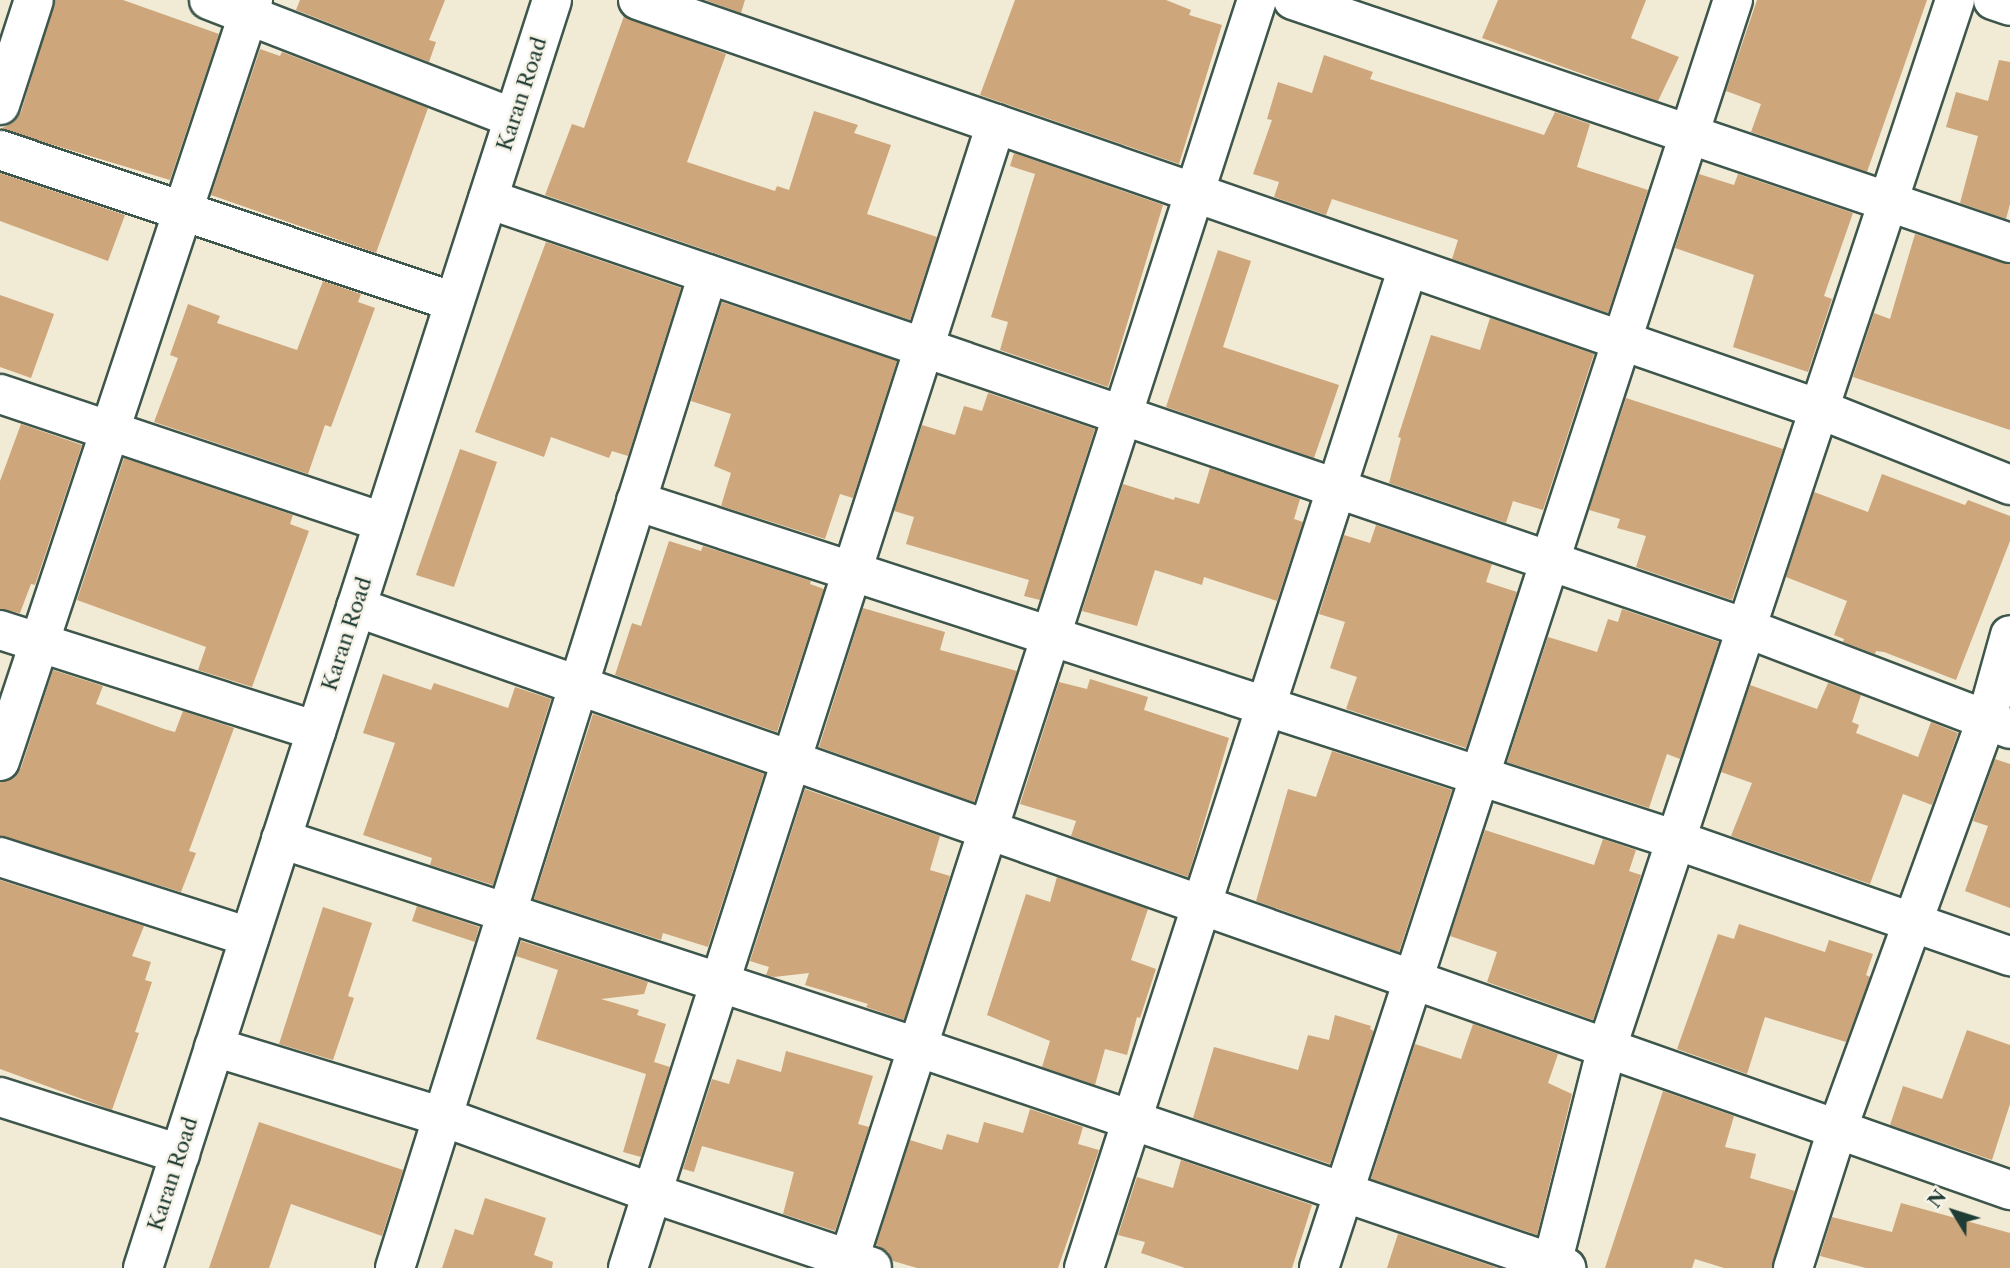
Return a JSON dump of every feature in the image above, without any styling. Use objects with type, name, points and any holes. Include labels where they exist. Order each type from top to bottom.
[{"type":"street","points":[[0,105],[34,0]]},
{"type":"street","points":[[209,0],[250,8],[513,118]]},
{"type":"street","name":"Karan Road","points":[[147,1267],[249,937],[552,0]]},
{"type":"street","points":[[638,0],[1819,409],[2010,485]]},
{"type":"street","points":[[215,1047],[443,1116],[856,1265],[917,1047],[1257,0]]},
{"type":"street","points":[[1293,0],[2010,243]]},
{"type":"street","points":[[1319,1268],[1733,0]]},
{"type":"street","points":[[281,839],[917,1047],[1557,1266],[1606,1049],[1955,0]]},
{"type":"street","points":[[1993,0],[2010,6]]},
{"type":"street","points":[[0,761],[250,8]]},
{"type":"street","points":[[628,1268],[996,124]]},
{"type":"street","points":[[0,150],[454,302]]},
{"type":"street","points":[[488,199],[1746,628],[1998,725]]},
{"type":"street","points":[[1084,1268],[1408,267]]},
{"type":"street","points":[[395,1268],[708,274]]},
{"type":"street","points":[[0,394],[383,522]]},
{"type":"street","points":[[636,501],[1676,840],[2010,956]]},
{"type":"street","points":[[356,607],[2010,1190]]},
{"type":"street","points":[[0,629],[316,731]]},
{"type":"street","points":[[1793,1268],[1837,1130],[1911,921],[1998,725],[2010,635]]},
{"type":"street","points":[[0,857],[249,937]]},
{"type":"street","points":[[0,1097],[180,1154]]},
{"type":"building","points":[[55,0],[123,0],[219,34],[170,180],[0,129],[14,122],[21,112]]},
{"type":"building","points":[[300,0],[445,0],[429,40],[436,42],[429,62],[296,10]]},
{"type":"building","points":[[705,0],[745,0],[741,13]]},
{"type":"building","points":[[1015,0],[1166,0],[1191,10],[1189,15],[1222,25],[1179,164],[980,95]]},
{"type":"building","points":[[1498,0],[1646,0],[1631,38],[1679,57],[1658,101],[1482,38]]},
{"type":"building","points":[[1757,0],[1927,0],[1867,172],[1751,132],[1761,104],[1726,91]]},
{"type":"building","points":[[624,16],[726,54],[687,162],[775,191],[777,186],[789,190],[814,111],[858,125],[854,133],[891,145],[867,214],[937,237],[910,320],[545,195],[572,124],[584,128]]},
{"type":"building","points":[[260,49],[280,56],[282,52],[428,108],[376,253],[211,195]]},
{"type":"building","points":[[1324,55],[1373,72],[1370,79],[1544,135],[1555,112],[1590,124],[1577,167],[1648,190],[1608,313],[1452,259],[1458,240],[1332,199],[1326,215],[1274,197],[1279,182],[1253,174],[1272,120],[1267,119],[1278,82],[1312,93]]},
{"type":"building","points":[[1999,60],[2010,62],[2010,204],[2006,219],[1960,203],[1978,136],[1946,127],[1956,92],[1988,101]]},
{"type":"building","points":[[1014,153],[1163,205],[1108,387],[1000,350],[1008,322],[991,317],[1035,174],[1010,166]]},
{"type":"building","points":[[0,173],[125,215],[108,261],[0,221]]},
{"type":"building","points":[[1699,174],[1734,185],[1738,174],[1853,213],[1824,296],[1832,299],[1808,372],[1733,347],[1754,275],[1675,248]]},
{"type":"building","points":[[1915,234],[2010,264],[2010,430],[1853,377],[1874,313],[1890,319]]},
{"type":"building","points":[[546,242],[681,288],[628,456],[612,451],[609,458],[551,437],[544,457],[475,432]]},
{"type":"building","points":[[1218,250],[1251,261],[1223,347],[1339,385],[1314,458],[1166,407]]},
{"type":"building","points":[[323,281],[361,294],[358,302],[375,308],[331,427],[325,425],[308,474],[154,422],[178,358],[170,355],[188,304],[220,316],[217,323],[297,350]]},
{"type":"building","points":[[0,295],[54,314],[31,378],[0,367]]},
{"type":"building","points":[[722,302],[897,361],[853,498],[840,494],[825,539],[721,506],[731,473],[714,466],[731,414],[691,401]]},
{"type":"building","points":[[1490,318],[1594,354],[1543,510],[1513,501],[1506,523],[1389,483],[1401,438],[1398,437],[1431,335],[1480,350]]},
{"type":"building","points":[[988,393],[1095,429],[1040,600],[1024,596],[1029,580],[906,544],[914,517],[894,511],[922,425],[955,435],[964,406],[982,411]]},
{"type":"building","points":[[1626,398],[1783,449],[1732,600],[1636,567],[1646,536],[1617,528],[1620,519],[1589,510]]},
{"type":"building","points":[[21,424],[82,445],[35,585],[31,584],[20,613],[0,609],[0,481]]},
{"type":"building","points":[[460,449],[497,462],[454,587],[416,575]]},
{"type":"building","points":[[124,458],[293,515],[290,524],[309,531],[252,687],[198,670],[206,647],[77,600]]},
{"type":"building","points":[[1210,468],[1300,499],[1294,519],[1303,522],[1277,601],[1204,577],[1202,585],[1155,570],[1137,626],[1082,611],[1123,484],[1174,500],[1175,497],[1199,504]]},
{"type":"building","points":[[1882,474],[1965,505],[1968,500],[2010,516],[2010,541],[1956,680],[1884,652],[1876,651],[1875,654],[1843,642],[1844,639],[1834,635],[1847,601],[1786,577],[1814,492],[1868,512]]},
{"type":"building","points":[[1376,525],[1492,564],[1486,582],[1517,592],[1466,748],[1346,709],[1357,677],[1330,668],[1345,622],[1319,614],[1344,535],[1370,543]]},
{"type":"building","points":[[669,541],[701,551],[703,546],[811,581],[810,584],[824,589],[777,732],[615,675],[632,623],[641,626]]},
{"type":"building","points":[[863,608],[945,632],[940,650],[1017,671],[974,802],[819,747]]},
{"type":"building","points":[[1622,609],[1719,642],[1680,759],[1667,754],[1649,808],[1507,762],[1548,637],[1597,652],[1608,619],[1618,622]]},
{"type":"building","points":[[53,670],[103,686],[96,704],[164,729],[175,732],[183,711],[234,728],[189,851],[196,853],[181,892],[0,836],[0,782],[14,778],[21,768]]},
{"type":"building","points":[[383,674],[431,690],[434,683],[508,708],[515,687],[551,699],[493,885],[430,865],[432,858],[363,835],[395,743],[363,733]]},
{"type":"building","points":[[1090,679],[1148,697],[1144,710],[1229,738],[1188,877],[1071,836],[1076,821],[1020,804],[1059,682],[1087,689]]},
{"type":"building","points":[[1828,683],[1861,695],[1852,722],[1859,725],[1856,733],[1918,757],[1931,722],[1958,733],[1932,805],[1903,794],[1870,884],[1731,836],[1752,783],[1721,772],[1750,685],[1817,709]]},
{"type":"building","points":[[593,714],[764,774],[708,947],[663,933],[661,940],[534,899]]},
{"type":"building","points":[[1332,751],[1452,790],[1399,952],[1256,901],[1288,789],[1316,797]]},
{"type":"building","points":[[1995,759],[2010,764],[2010,908],[1965,891],[1988,826],[1973,821]]},
{"type":"building","points":[[805,789],[940,836],[930,870],[950,876],[904,1020],[866,1007],[868,1004],[805,985],[809,973],[774,977],[766,975],[769,967],[750,961]]},
{"type":"building","points":[[1485,830],[1594,865],[1603,839],[1636,850],[1629,871],[1641,875],[1593,1020],[1487,982],[1497,952],[1450,936]]},
{"type":"building","points":[[1057,877],[1148,909],[1131,960],[1156,969],[1140,1018],[1137,1017],[1127,1055],[1105,1049],[1095,1085],[1042,1067],[1050,1041],[987,1015],[1026,894],[1050,902]]},
{"type":"building","points":[[0,880],[144,926],[132,956],[151,962],[145,980],[152,982],[135,1032],[139,1033],[112,1110],[0,1069]]},
{"type":"building","points":[[417,906],[479,927],[475,942],[412,921]]},
{"type":"building","points":[[323,907],[372,923],[348,996],[354,998],[333,1060],[279,1044]]},
{"type":"building","points":[[1739,924],[1825,952],[1829,940],[1873,954],[1866,975],[1870,977],[1846,1042],[1765,1017],[1747,1074],[1677,1049],[1718,934],[1734,939]]},
{"type":"building","points":[[521,941],[648,982],[644,994],[601,999],[639,1010],[637,1015],[666,1024],[654,1062],[670,1067],[641,1157],[623,1152],[646,1074],[536,1039],[558,970],[516,956]]},
{"type":"building","points":[[1335,1015],[1371,1026],[1370,1029],[1374,1031],[1330,1164],[1193,1118],[1214,1047],[1298,1070],[1308,1035],[1329,1040]]},
{"type":"building","points":[[1473,1024],[1558,1054],[1548,1083],[1572,1094],[1537,1235],[1371,1179],[1415,1044],[1461,1059]]},
{"type":"building","points":[[1967,1030],[2010,1045],[2010,1104],[1992,1160],[1890,1125],[1903,1086],[1942,1099]]},
{"type":"building","points":[[786,1051],[873,1076],[858,1124],[869,1127],[835,1231],[783,1214],[794,1172],[702,1146],[694,1172],[683,1169],[712,1079],[729,1084],[737,1059],[781,1072]]},
{"type":"building","points":[[1663,1091],[1734,1116],[1725,1147],[1756,1154],[1750,1178],[1795,1191],[1772,1268],[1724,1268],[1695,1259],[1692,1268],[1605,1268]]},
{"type":"building","points":[[1030,1109],[1083,1127],[1078,1144],[1099,1150],[1058,1268],[917,1268],[893,1261],[888,1252],[876,1245],[910,1140],[942,1150],[947,1134],[978,1143],[984,1122],[1023,1133]]},
{"type":"building","points":[[259,1122],[403,1170],[382,1236],[291,1204],[269,1268],[209,1268]]},
{"type":"building","points":[[1181,1160],[1312,1205],[1292,1268],[1185,1268],[1141,1253],[1145,1242],[1118,1235],[1137,1177],[1173,1188]]},
{"type":"building","points":[[485,1198],[546,1218],[534,1255],[553,1262],[552,1268],[442,1268],[455,1229],[473,1235]]},
{"type":"building","points":[[1901,1203],[2010,1233],[2010,1268],[1866,1268],[1820,1256],[1832,1217],[1892,1232]]},
{"type":"building","points":[[1398,1234],[1498,1268],[1387,1268]]}]
